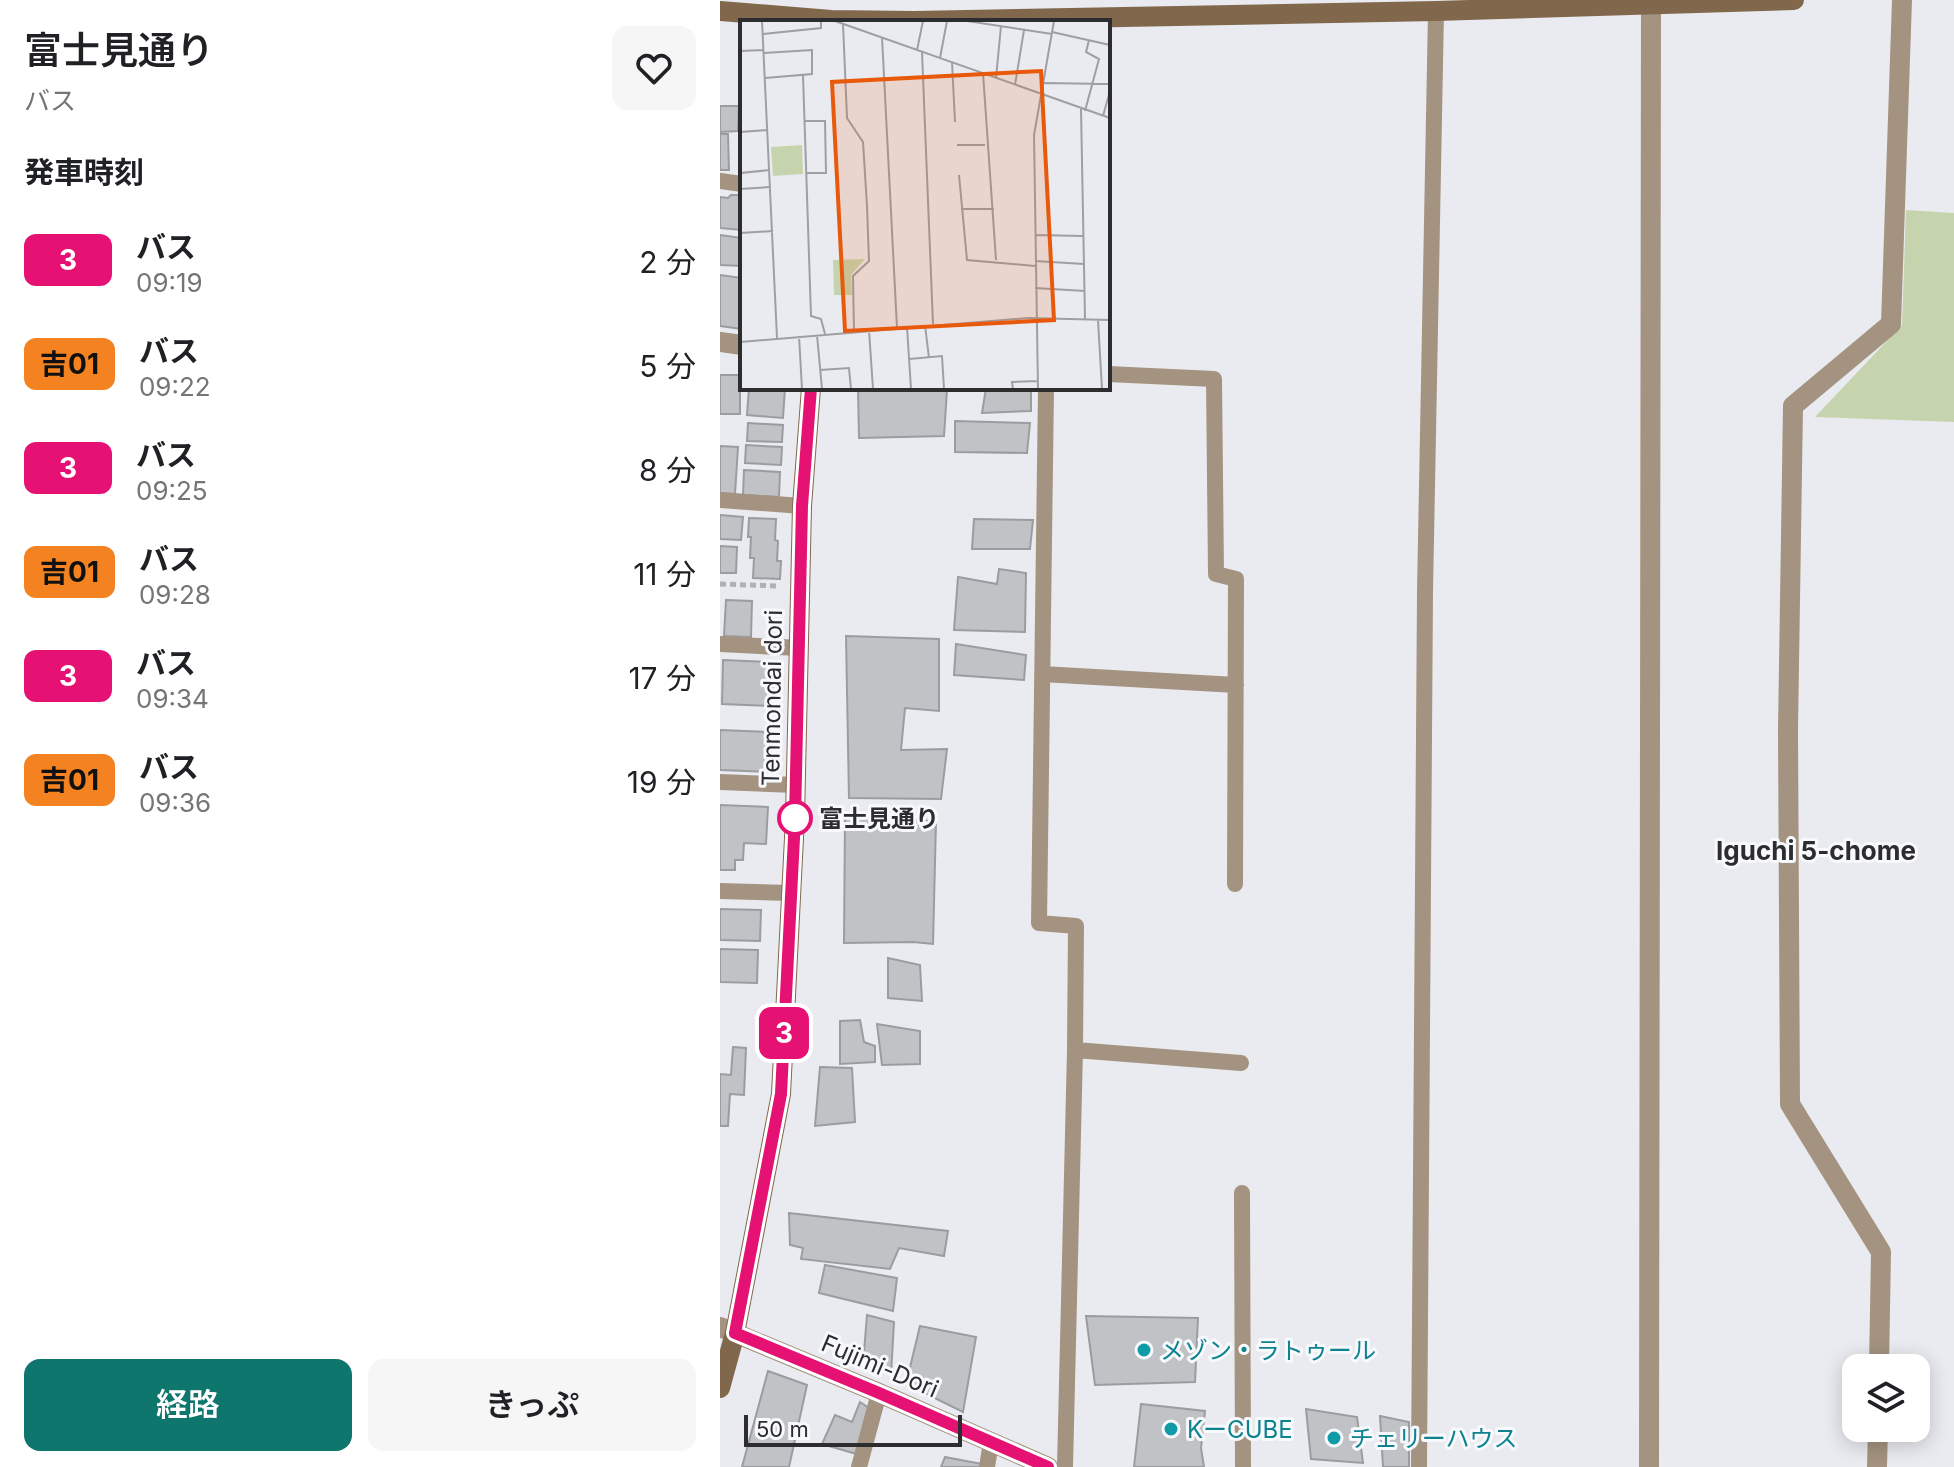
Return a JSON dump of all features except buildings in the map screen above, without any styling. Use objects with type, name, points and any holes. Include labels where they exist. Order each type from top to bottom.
[{"type":"main road","points":[[966,20],[1436,11],[1481,5],[1794,0]]},
{"type":"main road","points":[[720,11],[831,14],[902,20]]},
{"type":"main road","name":"Tenmondai dori","points":[[720,1388],[727,1330],[781,1094],[796,785],[802,506],[811,390]]},
{"type":"street","points":[[1879,1354],[1881,1252],[1790,1104],[1789,653],[1793,406],[1891,324],[1902,0]]},
{"type":"street","points":[[1649,1467],[1651,3]]},
{"type":"street","points":[[720,342],[740,345]]},
{"type":"street","name":"Fujimi-Dori","points":[[727,1330],[1048,1467]]},
{"type":"street","points":[[1877,1467],[1878,1442]]},
{"type":"lane","points":[[1419,1467],[1425,592],[1436,11]]},
{"type":"lane","points":[[720,181],[740,184]]},
{"type":"lane","points":[[1110,374],[1214,379],[1216,574],[1236,579],[1235,884]]},
{"type":"lane","points":[[1046,390],[1039,923],[1076,926],[1065,1467]]},
{"type":"lane","points":[[720,500],[802,506]]},
{"type":"lane","points":[[720,644],[799,648]]},
{"type":"lane","points":[[1042,674],[1236,685]]},
{"type":"lane","points":[[720,782],[796,785]]},
{"type":"lane","points":[[720,891],[791,893]]},
{"type":"lane","points":[[1075,1050],[1241,1063]]},
{"type":"lane","points":[[1242,1193],[1243,1467]]},
{"type":"lane","points":[[859,1467],[879,1393]]},
{"type":"lane","points":[[987,1467],[991,1442]]},
{"type":"path","points":[[720,584],[800,587]]},
{"type":"green space","points":[[1906,210],[1954,213],[1954,422],[1815,417],[1902,325]]},
{"type":"bus line","name":"3","points":[[811,390],[802,506],[795,818],[781,1094],[735,1333],[1048,1467]]},
{"type":"place","name":"富士見通り","points":[[795,818]]},
{"type":"place","name":"メゾン・ラトゥール","points":[[1144,1350]]},
{"type":"place","name":"KーCUBE","points":[[1171,1429]]},
{"type":"place","name":"チェリーハウス","points":[[1334,1438]]},
{"type":"district","name":"Iguchi 5-chome","points":[[1816,850]]}]
